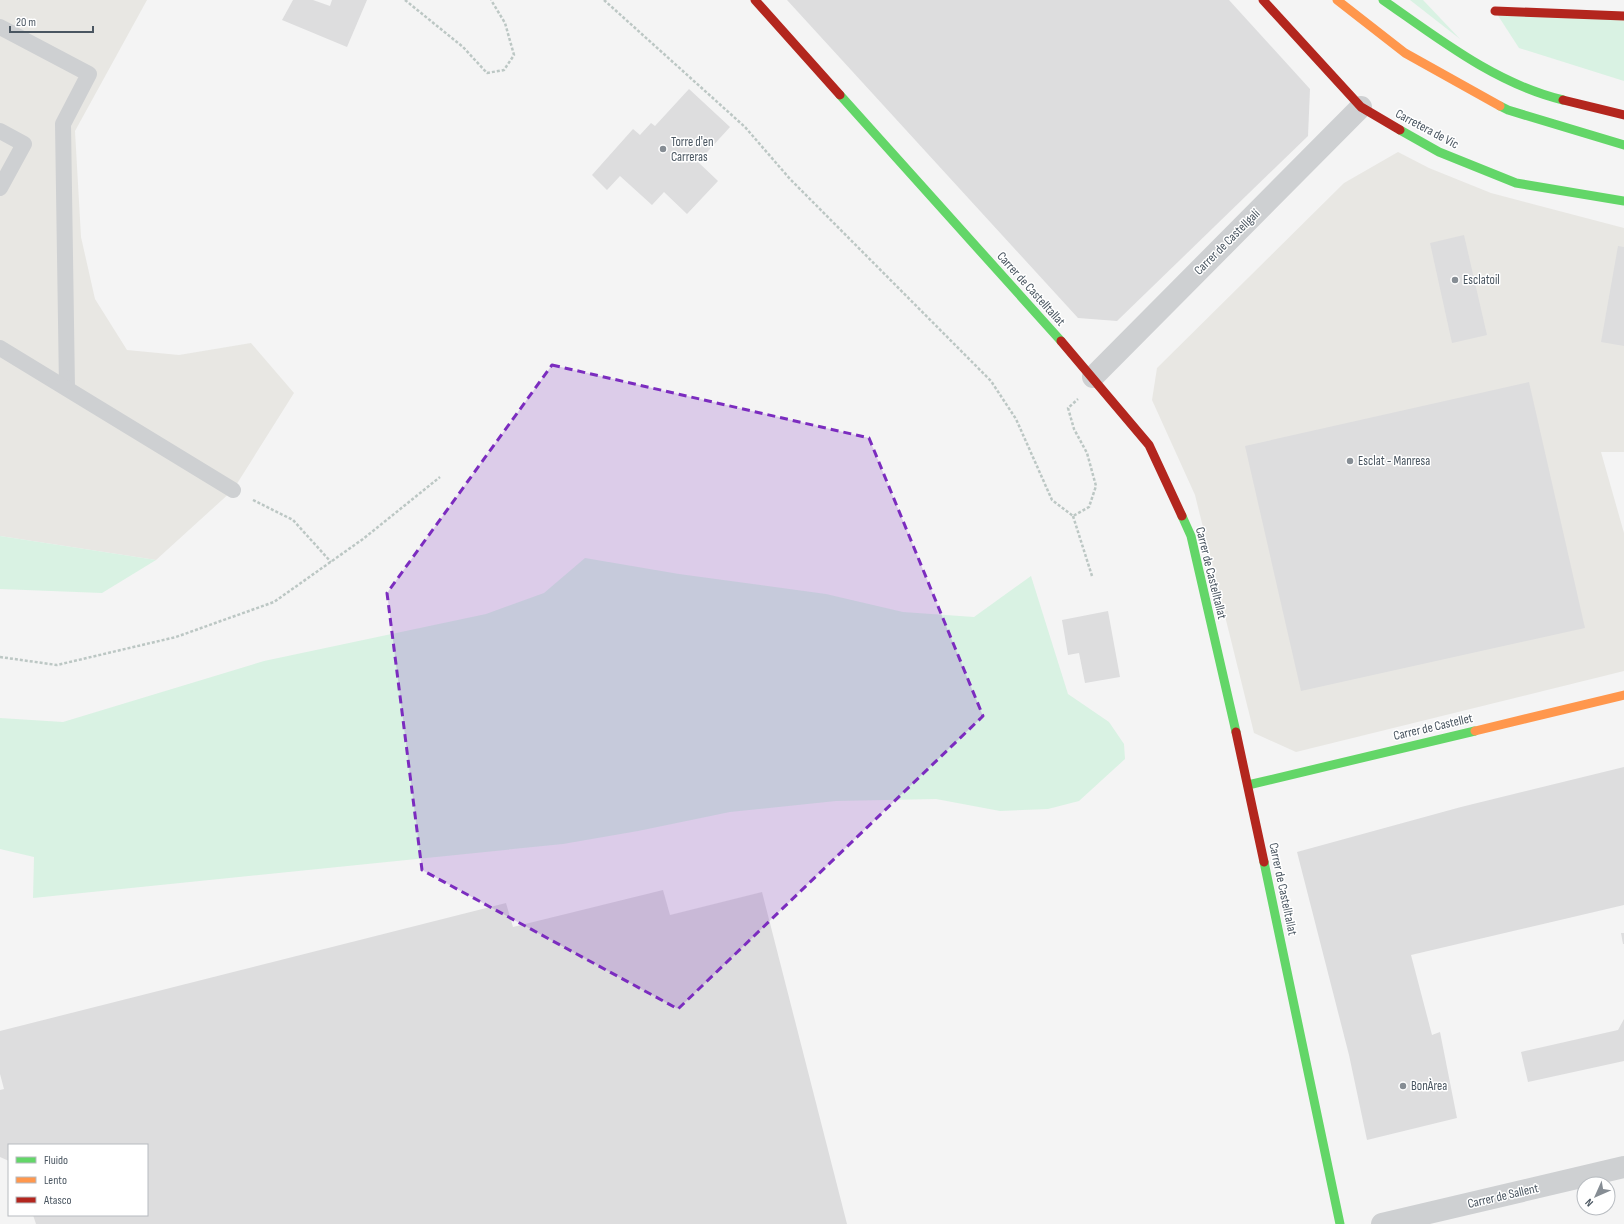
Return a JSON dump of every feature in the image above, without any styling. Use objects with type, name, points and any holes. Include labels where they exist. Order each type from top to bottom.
[{"type":"street","name":"Carrer de Castelltallat","points":[[755,0],[1095,380],[1149,445],[1191,536],[1248,785],[1340,1224]]},
{"type":"street","name":"Carretera de Vic","points":[[1262,0],[1362,107],[1439,152],[1516,183],[1624,201]]},
{"type":"street","points":[[1337,0],[1345,8],[1405,53],[1508,110],[1624,146]]},
{"type":"street","points":[[1383,0],[1462,55],[1538,94],[1624,115]]},
{"type":"street","points":[[1495,11],[1624,16]]},
{"type":"street","name":"Carrer de Castellgalí","points":[[1095,380],[1362,107]]},
{"type":"street","name":"Carrer de Castellet","points":[[1248,785],[1624,695]]},
{"type":"street","name":"Carrer de Sallent","points":[[1382,1224],[1624,1167]]},
{"type":"lane","points":[[0,27],[89,74],[64,124],[67,388]]},
{"type":"lane","points":[[0,131],[24,144],[0,188]]},
{"type":"lane","points":[[0,348],[233,490]]},
{"type":"path","points":[[405,0],[463,47],[486,73],[504,70],[514,55],[505,23],[491,0]]},
{"type":"path","points":[[604,0],[675,62],[745,127],[790,178],[991,381],[1016,419],[1052,500],[1073,516],[1092,576]]},
{"type":"path","points":[[1073,516],[1089,507],[1096,486],[1088,453],[1074,429],[1068,408],[1095,380]]},
{"type":"path","points":[[0,657],[57,665],[176,637],[274,602],[363,539],[440,478]]},
{"type":"path","points":[[233,490],[293,520],[331,562]]},
{"type":"highlighted area","points":[[552,365],[869,438],[983,716],[678,1009],[422,870],[387,593]]},
{"type":"shaded area","points":[[0,0],[147,0],[75,131],[81,237],[95,299],[127,350],[179,355],[251,343],[294,393],[233,490],[156,560],[0,536]]},
{"type":"shaded area","points":[[1398,152],[1429,168],[1491,193],[1624,228],[1624,452],[1601,452],[1624,533],[1624,671],[1296,752],[1254,733],[1195,495],[1152,400],[1157,368],[1344,183]]},
{"type":"green space","points":[[1410,0],[1423,0],[1460,39]]},
{"type":"green space","points":[[1495,11],[1624,16],[1624,81],[1519,48]]},
{"type":"green space","points":[[0,536],[156,560],[102,593],[0,589]]},
{"type":"green space","points":[[585,558],[679,574],[826,594],[903,612],[974,617],[1031,576],[1068,694],[1109,722],[1124,744],[1125,759],[1079,801],[1048,809],[1000,811],[936,799],[836,801],[730,812],[638,831],[563,844],[33,898],[34,857],[0,849],[0,718],[63,722],[264,661],[486,614],[544,593]]},
{"type":"building","points":[[293,0],[313,0],[330,6],[332,0],[367,0],[347,47],[282,20]]},
{"type":"building","points":[[787,0],[1229,0],[1310,89],[1308,136],[1117,321],[1078,318]]},
{"type":"building","name":"Torre d'en Carreras","points":[[689,89],[730,127],[698,162],[718,181],[687,214],[664,192],[652,205],[620,176],[607,190],[592,175],[633,129],[640,135],[651,123],[655,126]]},
{"type":"building","points":[[1464,235],[1487,335],[1452,343],[1430,243]]},
{"type":"building","points":[[1618,246],[1624,247],[1624,346],[1601,342]]},
{"type":"building","points":[[1529,382],[1585,628],[1301,691],[1245,446]]},
{"type":"building","points":[[1108,611],[1120,677],[1085,683],[1079,653],[1068,655],[1062,620]]},
{"type":"building","points":[[1624,767],[1624,905],[1411,955],[1432,1035],[1440,1032],[1457,1118],[1367,1140],[1349,1055],[1297,852],[1461,807]]},
{"type":"building","points":[[663,890],[670,915],[762,892],[847,1224],[36,1224],[33,1216],[148,1216],[148,1144],[8,1144],[8,1161],[0,1157],[0,1090],[4,1089],[0,1074],[0,1031],[506,903],[513,927]]},
{"type":"building","points":[[1621,933],[1624,933],[1624,944],[1623,944]]},
{"type":"building","points":[[1624,1019],[1624,1061],[1528,1082],[1521,1052],[1618,1030]]},
{"type":"traffic: fast","points":[[1383,0],[1447,45],[1491,72],[1538,93],[1563,100]]},
{"type":"traffic: fast","points":[[840,95],[1061,341]]},
{"type":"traffic: fast","points":[[1500,106],[1508,110],[1624,145]]},
{"type":"traffic: fast","points":[[1400,130],[1439,152],[1516,183],[1624,201]]},
{"type":"traffic: fast","points":[[1182,516],[1191,536],[1236,732]]},
{"type":"traffic: fast","points":[[1248,785],[1475,731]]},
{"type":"traffic: fast","points":[[1264,862],[1340,1224]]},
{"type":"traffic: slow","points":[[1337,0],[1405,53],[1500,106]]},
{"type":"traffic: slow","points":[[1475,731],[1624,695]]},
{"type":"traffic: jam","points":[[755,0],[840,95]]},
{"type":"traffic: jam","points":[[1263,0],[1361,107],[1400,130]]},
{"type":"traffic: jam","points":[[1495,11],[1624,16]]},
{"type":"traffic: jam","points":[[1563,100],[1624,115]]},
{"type":"traffic: jam","points":[[1061,341],[1149,445],[1182,516]]},
{"type":"traffic: jam","points":[[1236,732],[1264,862]]},
{"type":"place","name":"Torre d'en Carreras","points":[[663,149]]},
{"type":"place","name":"Esclatoil","points":[[1455,280]]},
{"type":"place","name":"Esclat - Manresa","points":[[1350,461]]},
{"type":"place","name":"BonÀrea","points":[[1403,1086]]}]
